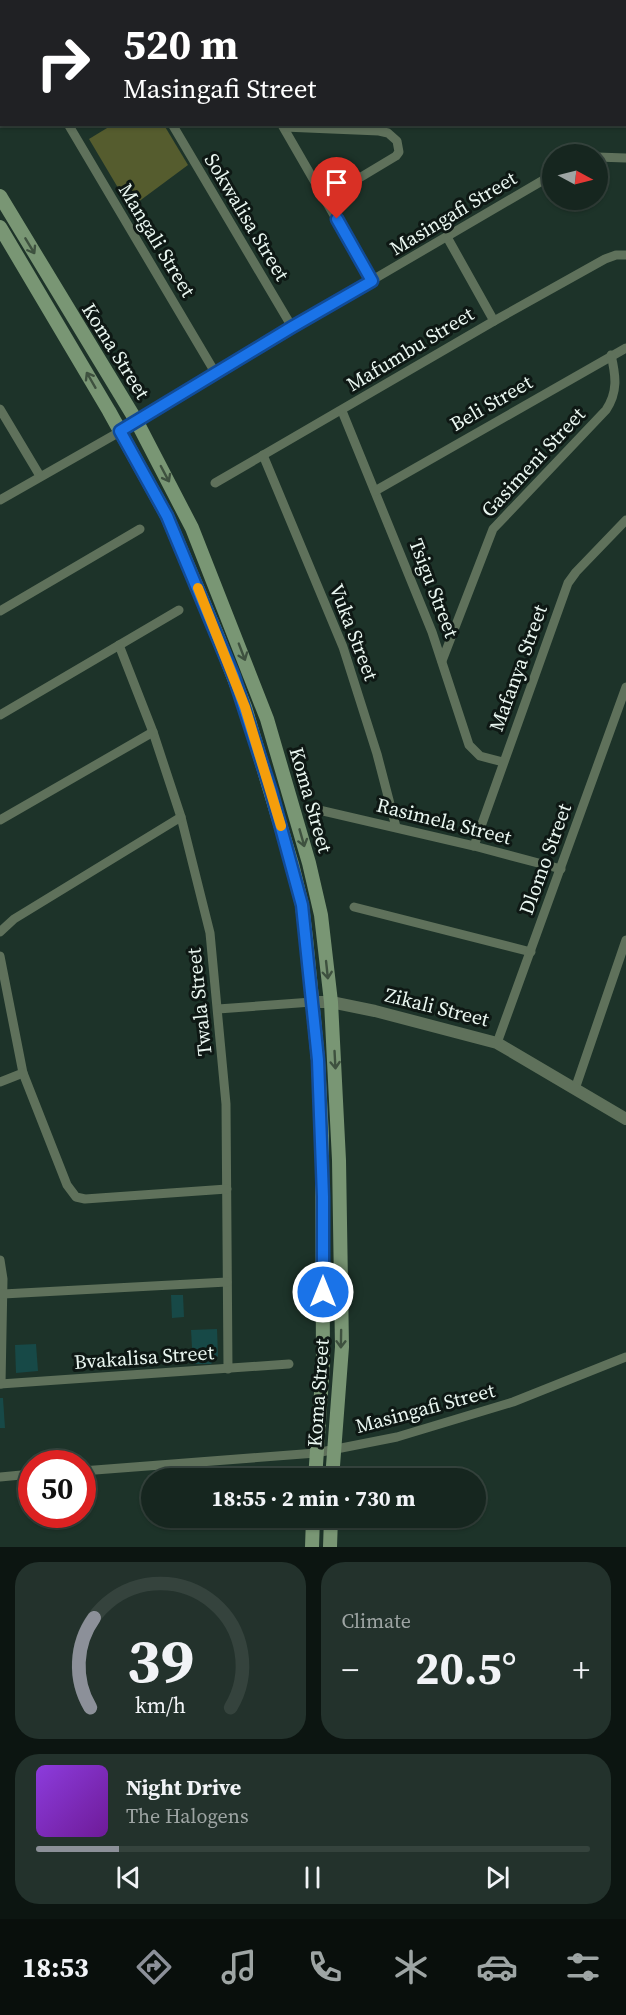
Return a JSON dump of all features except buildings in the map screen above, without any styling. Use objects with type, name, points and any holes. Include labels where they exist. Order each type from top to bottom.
[{"type":"main road","name":"Koma Street","points":[[0,196],[137,422],[192,528],[267,719],[316,891],[331,1002],[339,1160],[342,1347],[333,1468]]},
{"type":"main road","name":"Koma Street","points":[[0,227],[120,431],[171,524],[245,707],[302,905],[318,1060],[323,1197],[323,1364],[315,1468]]},
{"type":"main road","points":[[312,1547],[313,1528]]},
{"type":"main road","points":[[330,1547],[331,1528]]},
{"type":"street","name":"Mangali Street","points":[[69,126],[216,375]]},
{"type":"street","name":"Sokwalisa Street","points":[[173,126],[292,327]]},
{"type":"street","points":[[283,126],[379,131],[398,141],[399,152],[396,156],[326,198]]},
{"type":"street","points":[[283,126],[372,281]]},
{"type":"street","points":[[608,157],[626,158]]},
{"type":"street","name":"Masingafi Street","points":[[0,500],[137,422],[292,327],[542,181]]},
{"type":"street","points":[[447,237],[494,321]]},
{"type":"street","name":"Mafumbu Street","points":[[215,483],[608,257],[626,255]]},
{"type":"street","name":"Beli Street","points":[[375,490],[626,348]]},
{"type":"street","name":"Gasimeni Street","points":[[442,661],[493,529],[612,402],[616,387],[611,355]]},
{"type":"street","points":[[0,409],[40,476]]},
{"type":"street","name":"Tsigu Street","points":[[342,411],[442,661],[469,745],[480,756],[503,762]]},
{"type":"street","name":"Vuka Street","points":[[263,455],[343,647],[377,754],[396,827]]},
{"type":"street","name":"Mafanya Street","points":[[474,846],[568,583],[626,520]]},
{"type":"street","points":[[0,611],[140,529]]},
{"type":"street","points":[[0,715],[179,610]]},
{"type":"street","name":"Twala Street","points":[[119,645],[153,732],[181,818],[207,915],[226,1104],[228,1369]]},
{"type":"street","name":"Dlomo Street","points":[[497,1043],[626,687]]},
{"type":"street","points":[[0,820],[153,732]]},
{"type":"street","name":"Rasimela Street","points":[[319,810],[561,869]]},
{"type":"street","points":[[0,932],[14,919],[181,818]]},
{"type":"street","points":[[354,907],[531,952]]},
{"type":"street","points":[[575,1089],[626,940]]},
{"type":"street","points":[[0,956],[23,1073],[67,1185],[76,1197],[85,1199],[227,1189]]},
{"type":"street","name":"Zikali Street","points":[[218,1009],[331,1002],[375,1011],[497,1043],[626,1119]]},
{"type":"street","points":[[0,1082],[23,1073]]},
{"type":"street","points":[[0,1260],[3,1279],[0,1384]]},
{"type":"street","points":[[3,1294],[227,1282]]},
{"type":"street","name":"Masingafi Street","points":[[96,1470],[316,1453],[397,1437],[485,1412],[626,1357]]},
{"type":"street","name":"Bvakalisa Street","points":[[0,1384],[289,1364]]},
{"type":"street","points":[[0,1477],[18,1475]]},
{"type":"green space","points":[[110,126],[165,126],[188,165],[130,208],[89,139]]},
{"type":"slow traffic","points":[[198,588],[245,707],[281,826]]},
{"type":"route","points":[[323,1292],[322,1136],[318,1060],[302,905],[271,791],[234,677],[167,516],[120,431],[372,281],[337,219]]}]
